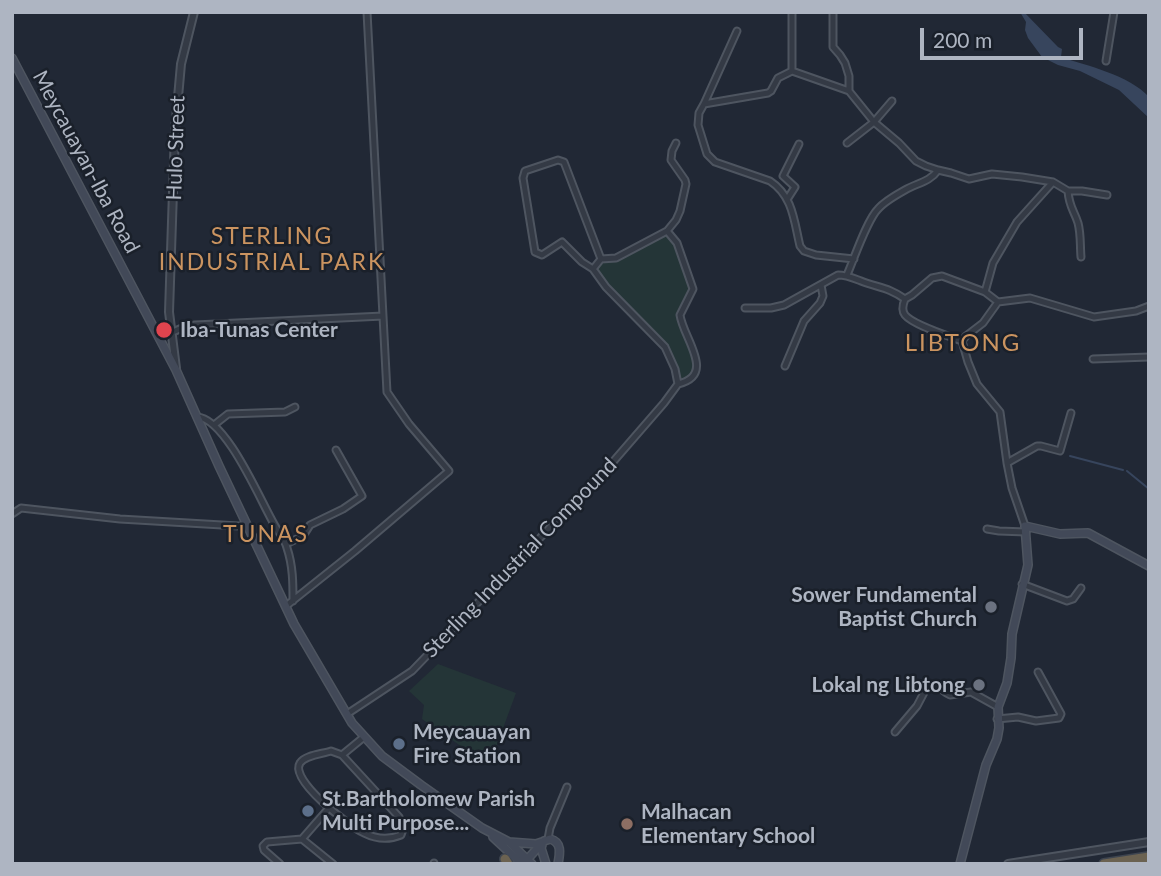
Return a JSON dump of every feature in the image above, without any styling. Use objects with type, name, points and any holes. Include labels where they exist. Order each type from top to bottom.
[{"type":"highway","points":[[1104,864],[1149,857]]},
{"type":"main road","name":"Meycauayan-Iba Road","points":[[12,58],[176,370],[247,525],[289,604],[294,624],[347,714],[383,756],[506,844],[526,863]]},
{"type":"main road","points":[[960,864],[986,765],[997,739],[998,707],[1007,682],[1012,634],[1028,565],[1025,529],[1060,534],[1088,533],[1149,566]]},
{"type":"main road","points":[[526,863],[545,841]]},
{"type":"main road","points":[[545,841],[541,848],[547,864]]},
{"type":"main road","points":[[506,862],[506,844],[536,845],[545,841],[556,841],[559,846],[558,864]]},
{"type":"street","name":"Hulo Street","points":[[176,370],[170,333],[169,299],[178,83],[194,12]]},
{"type":"street","points":[[289,604],[449,471],[387,393],[367,12]]},
{"type":"street","points":[[792,12],[792,71]]},
{"type":"street","points":[[833,12],[834,47],[845,63],[849,76],[849,91]]},
{"type":"street","points":[[1106,61],[1114,12]]},
{"type":"street","points":[[737,31],[699,113],[698,125],[707,154],[715,162],[770,181],[777,186],[788,198],[800,246],[804,251],[854,259]]},
{"type":"street","points":[[704,104],[771,92],[778,78],[792,71],[849,91],[874,122],[926,166],[969,179],[999,174],[1053,182],[1068,191],[1107,195]]},
{"type":"street","points":[[847,142],[874,122],[891,101]]},
{"type":"street","points":[[593,269],[601,259],[616,258],[667,231],[676,220],[686,184],[671,160],[676,143]]},
{"type":"street","points":[[788,198],[796,187],[783,176],[799,144]]},
{"type":"street","points":[[601,259],[564,162],[558,160],[525,170],[523,178],[536,252],[542,255],[562,242],[593,269],[606,287],[665,347],[675,369],[678,384]]},
{"type":"street","points":[[847,275],[877,210],[906,189],[927,181],[938,170]]},
{"type":"street","points":[[985,292],[993,263],[1017,222],[1053,182]]},
{"type":"street","points":[[1068,191],[1069,203],[1078,221],[1080,257]]},
{"type":"street","name":"Sterling Industrial Compound","points":[[347,714],[412,671],[612,463],[678,384],[685,382],[696,372],[695,354],[685,334],[680,315],[693,289],[677,243],[667,231]]},
{"type":"street","points":[[745,308],[784,305],[838,275],[847,275],[862,282],[894,290],[905,299]]},
{"type":"street","points":[[962,341],[927,328],[905,315],[902,309],[905,299],[932,278],[942,276],[985,292],[998,302],[1030,298],[1094,317],[1136,311],[1149,306]]},
{"type":"street","points":[[785,366],[804,321],[820,303],[823,296],[821,285]]},
{"type":"street","points":[[962,341],[984,323],[998,302]]},
{"type":"street","points":[[159,338],[195,325],[383,316]]},
{"type":"street","points":[[962,341],[977,384],[1000,412],[1012,488],[1025,529],[987,529]]},
{"type":"street","points":[[1093,359],[1149,357]]},
{"type":"street","points":[[214,425],[229,414],[285,412],[295,407]]},
{"type":"street","points":[[1007,463],[1037,446],[1060,451],[1071,413]]},
{"type":"street","points":[[197,417],[203,417],[214,425],[235,452],[286,544],[293,571],[289,604]]},
{"type":"street","points":[[286,544],[303,536],[310,525],[362,496],[336,450]]},
{"type":"street","points":[[12,514],[21,508],[120,519],[247,525]]},
{"type":"street","points":[[1023,584],[1067,601],[1073,599],[1081,587]]},
{"type":"street","points":[[997,719],[1018,717],[1036,721],[1059,718],[1061,714],[1038,672]]},
{"type":"street","points":[[895,732],[917,706],[928,685],[939,686],[950,695],[971,692],[998,707]]},
{"type":"street","points":[[342,755],[364,737]]},
{"type":"street","points":[[331,751],[342,755],[399,817],[403,831],[397,837],[385,839],[365,834],[328,808],[300,778],[300,764],[305,759],[331,751]]},
{"type":"street","points":[[545,841],[567,787]]},
{"type":"street","points":[[302,839],[328,808]]},
{"type":"street","points":[[280,864],[263,846],[271,841],[302,839],[333,864]]},
{"type":"street","points":[[1008,864],[1149,842]]},
{"type":"shaded area","points":[[667,231],[677,243],[693,289],[680,315],[695,354],[696,372],[678,384],[670,355],[606,287],[593,269],[601,259],[616,258]]},
{"type":"shaded area","points":[[438,664],[516,693],[488,765],[422,719],[424,705],[409,691]]},
{"type":"water","points":[[1020,12],[1024,12],[1062,49],[1061,57],[1108,72],[1141,89],[1149,97],[1149,118],[1119,90],[1080,71],[1042,57],[1028,38],[1026,22]]},
{"type":"waterway","points":[[1070,456],[1123,470]]},
{"type":"waterway","points":[[1127,471],[1149,489]]},
{"type":"place","name":"Iba-Tunas Center","points":[[164,330]]},
{"type":"place","name":"Sower Fundamental Baptist Church","points":[[991,607]]},
{"type":"place","name":"Lokal ng Libtong","points":[[979,685]]},
{"type":"place","name":"Meycauayan Fire Station","points":[[399,744]]},
{"type":"place","name":"St.Bartholomew Parish Multi Purpose...","points":[[308,811]]},
{"type":"place","name":"Malhacan Elementary School","points":[[627,824]]},
{"type":"district","name":"STERLING INDUSTRIAL PARK","points":[[272,250]]},
{"type":"district","name":"LIBTONG","points":[[963,343]]},
{"type":"district","name":"TUNAS","points":[[266,535]]}]
